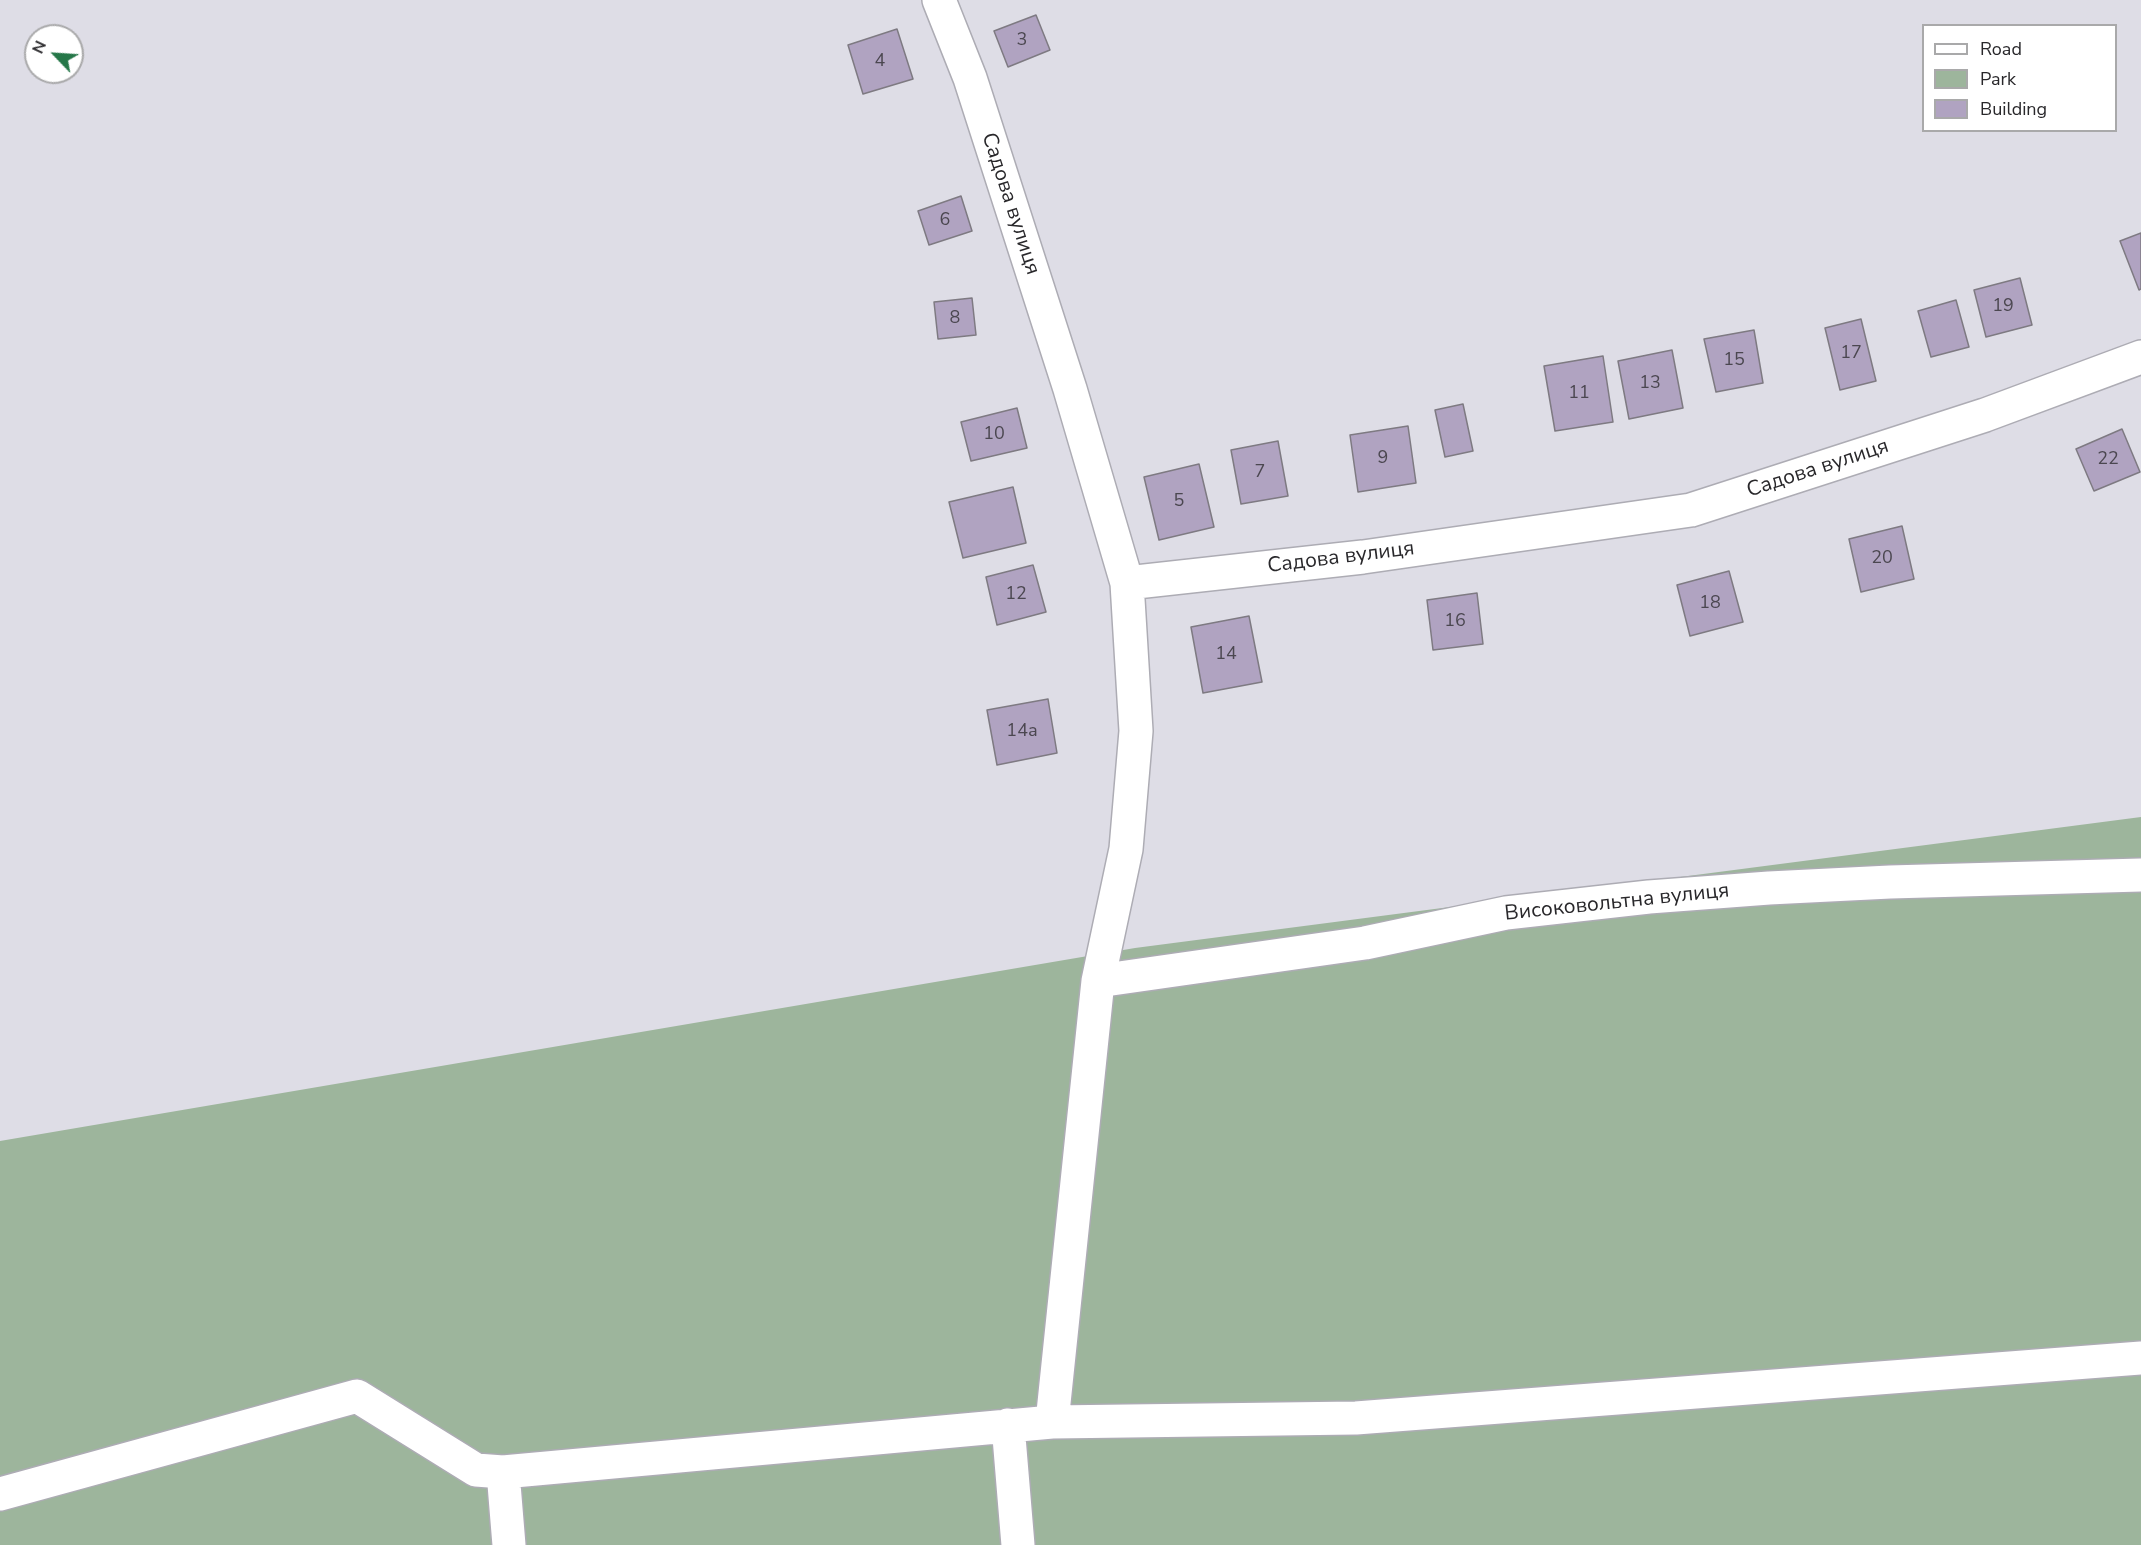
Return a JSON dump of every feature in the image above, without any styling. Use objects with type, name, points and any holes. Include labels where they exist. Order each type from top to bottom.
[{"type":"street","name":"Садова вулиця","points":[[939,0],[973,90],[1070,389],[1127,583],[1363,557],[1691,510],[1985,415],[2141,357]]},
{"type":"street","points":[[1052,1422],[1098,981],[1126,849],[1136,731],[1127,583]]},
{"type":"street","name":"Високовольтна вулиця","points":[[1098,981],[1365,943],[1506,913],[1649,897],[1879,882],[2141,874]]},
{"type":"street","points":[[0,1494],[357,1396],[476,1470],[503,1472],[1008,1425],[1052,1422],[1356,1418],[2141,1358]]},
{"type":"street","points":[[1008,1425],[1018,1545]]},
{"type":"street","points":[[503,1472],[509,1545]]},
{"type":"green space","points":[[2141,817],[2141,1545],[0,1545],[0,1141],[1135,948]]},
{"type":"building","points":[[1036,15],[1050,50],[1008,67],[994,31]]},
{"type":"building","points":[[897,29],[913,79],[863,94],[848,45]]},
{"type":"building","points":[[961,196],[972,231],[929,245],[918,211]]},
{"type":"building","points":[[2141,233],[2141,289],[2139,290],[2120,241]]},
{"type":"building","points":[[2020,278],[2032,325],[1986,337],[1974,290]]},
{"type":"building","points":[[972,298],[976,335],[938,339],[934,302]]},
{"type":"building","points":[[1956,300],[1969,347],[1931,357],[1918,311]]},
{"type":"building","points":[[1861,319],[1876,381],[1840,390],[1825,328]]},
{"type":"building","points":[[1754,330],[1763,383],[1716,392],[1704,339]]},
{"type":"building","points":[[1672,350],[1683,408],[1629,419],[1618,361]]},
{"type":"building","points":[[1603,356],[1613,422],[1555,431],[1544,366]]},
{"type":"building","points":[[1463,404],[1473,451],[1445,457],[1435,410]]},
{"type":"building","points":[[1017,408],[1027,448],[971,461],[961,422]]},
{"type":"building","points":[[1408,426],[1416,483],[1358,492],[1350,435]]},
{"type":"building","points":[[2122,429],[2140,472],[2094,491],[2076,449]]},
{"type":"building","points":[[1278,441],[1288,496],[1241,504],[1231,450]]},
{"type":"building","points":[[1199,464],[1214,527],[1159,540],[1144,477]]},
{"type":"building","points":[[1013,487],[1026,543],[963,558],[949,502]]},
{"type":"building","points":[[1902,526],[1914,579],[1861,592],[1849,539]]},
{"type":"building","points":[[1033,565],[1046,612],[997,625],[986,577]]},
{"type":"building","points":[[1729,571],[1743,622],[1690,636],[1677,585]]},
{"type":"building","points":[[1477,593],[1483,644],[1433,650],[1427,600]]},
{"type":"building","points":[[1249,616],[1262,682],[1203,693],[1191,627]]},
{"type":"building","points":[[1048,699],[1057,753],[997,765],[987,710]]}]
